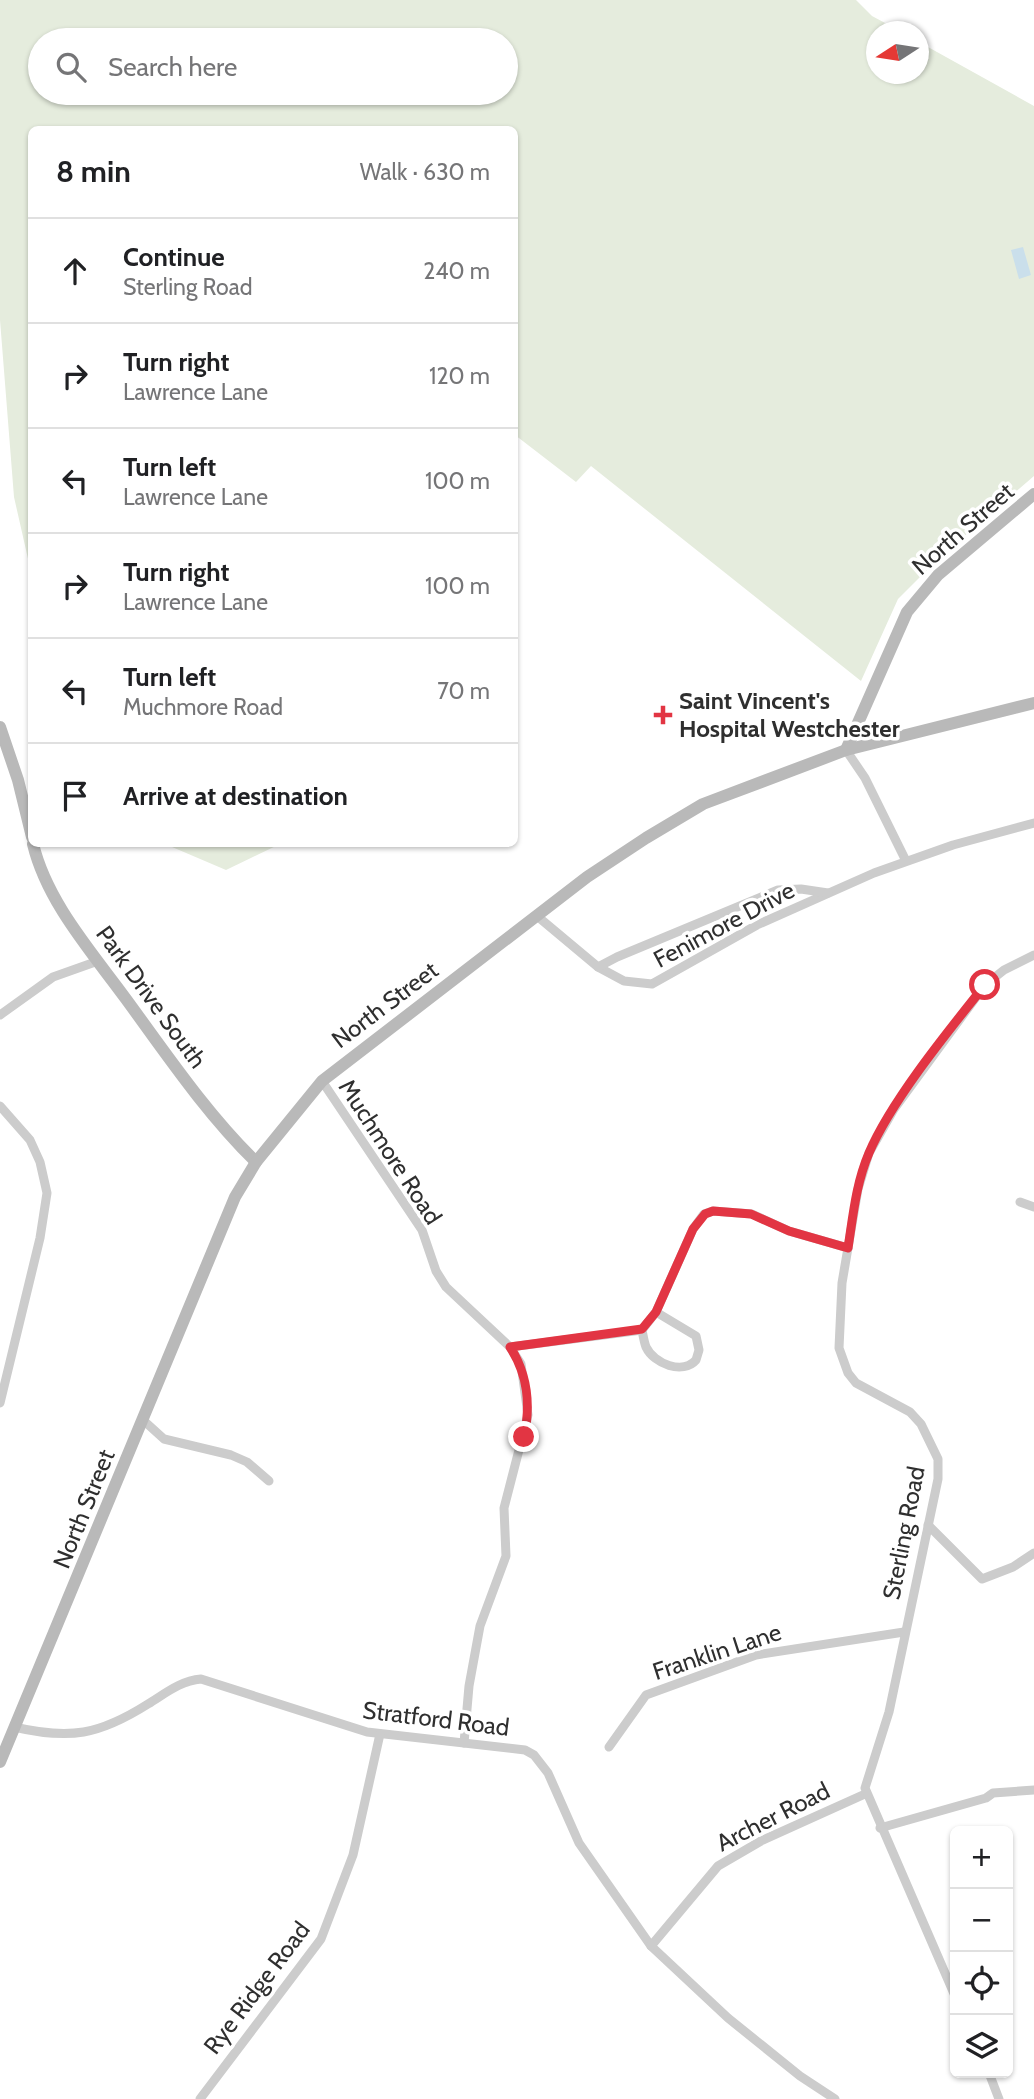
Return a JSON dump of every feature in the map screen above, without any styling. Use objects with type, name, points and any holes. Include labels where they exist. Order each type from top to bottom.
[{"type":"main road","name":"North Street","points":[[0,1762],[143,1420],[209,1254],[235,1197],[256,1162],[322,1081],[537,916],[646,838],[703,804],[846,750],[907,612],[938,575],[1034,494]]},
{"type":"main road","points":[[846,750],[1034,704]]},
{"type":"main road","points":[[0,727],[28,821]]},
{"type":"main road","name":"Park Drive South","points":[[34,847],[54,898],[98,961],[223,1130],[256,1162]]},
{"type":"street","points":[[846,750],[865,778],[906,861]]},
{"type":"street","name":"Fenimore Drive","points":[[537,916],[598,967],[624,981],[652,984],[757,925],[829,893],[906,861],[1034,824]]},
{"type":"street","name":"Fenimore Drive","points":[[598,967],[778,890],[801,889],[829,893]]},
{"type":"street","name":"Sterling Road","points":[[865,1794],[865,1781],[889,1712],[938,1479],[938,1459],[928,1434],[911,1412],[856,1383],[842,1361],[839,1337],[848,1248],[858,1189],[869,1153],[894,1109],[985,985],[1004,970],[1034,955]]},
{"type":"street","points":[[0,1014],[53,977],[98,961]]},
{"type":"street","name":"Muchmore Road","points":[[322,1081],[422,1230],[436,1271],[446,1287],[510,1347],[522,1364],[528,1415],[504,1508],[506,1556],[480,1626],[469,1686],[464,1743]]},
{"type":"street","points":[[0,1106],[30,1140],[40,1162],[47,1193],[40,1238],[0,1403]]},
{"type":"street","points":[[1020,1202],[1034,1207]]},
{"type":"street","points":[[510,1347],[642,1329],[656,1312],[693,1229],[705,1214],[713,1211],[751,1214],[789,1231],[848,1248]]},
{"type":"street","points":[[642,1329],[649,1351],[666,1364],[685,1367],[696,1360],[699,1350],[696,1336],[656,1312]]},
{"type":"street","points":[[143,1420],[164,1439],[232,1455],[247,1462],[269,1481]]},
{"type":"street","points":[[928,1525],[982,1578],[1013,1567],[1034,1553]]},
{"type":"street","name":"Franklin Lane","points":[[609,1747],[646,1695],[756,1655],[904,1632]]},
{"type":"street","name":"Stratford Road","points":[[14,1727],[49,1735],[74,1735],[134,1713],[184,1681],[201,1679],[380,1734],[525,1750],[540,1761],[579,1843],[651,1947],[728,2018],[800,2076],[835,2099]]},
{"type":"street","name":"Rye Ridge Road","points":[[201,2099],[321,1939],[353,1855],[380,1734]]},
{"type":"street","points":[[880,1828],[986,1798],[993,1793],[1034,1790]]},
{"type":"street","points":[[865,1794],[950,1985]]},
{"type":"street","name":"Archer Road","points":[[651,1947],[718,1866],[769,1837],[865,1794]]},
{"type":"street","points":[[991,2078],[999,2099]]},
{"type":"green space","points":[[0,0],[856,0],[872,16],[881,21],[866,21],[866,84],[929,84],[929,48],[1034,106],[1034,476],[938,559],[898,599],[861,681],[591,466],[576,482],[518,437],[518,126],[28,126],[28,559],[14,497],[0,320]]},
{"type":"green space","points":[[172,847],[274,847],[226,870]]},
{"type":"water","points":[[1023,247],[1031,275],[1019,279],[1011,250]]},
{"type":"place","name":"Saint Vincent's Hospital Westchester","points":[[663,715]]},
{"type":"route","points":[[524,1437],[529,1401],[522,1364],[510,1347],[642,1329],[647,1326],[656,1312],[663,1291],[693,1229],[705,1214],[713,1211],[751,1214],[789,1231],[848,1248],[858,1189],[869,1153],[894,1109],[985,985]]}]
